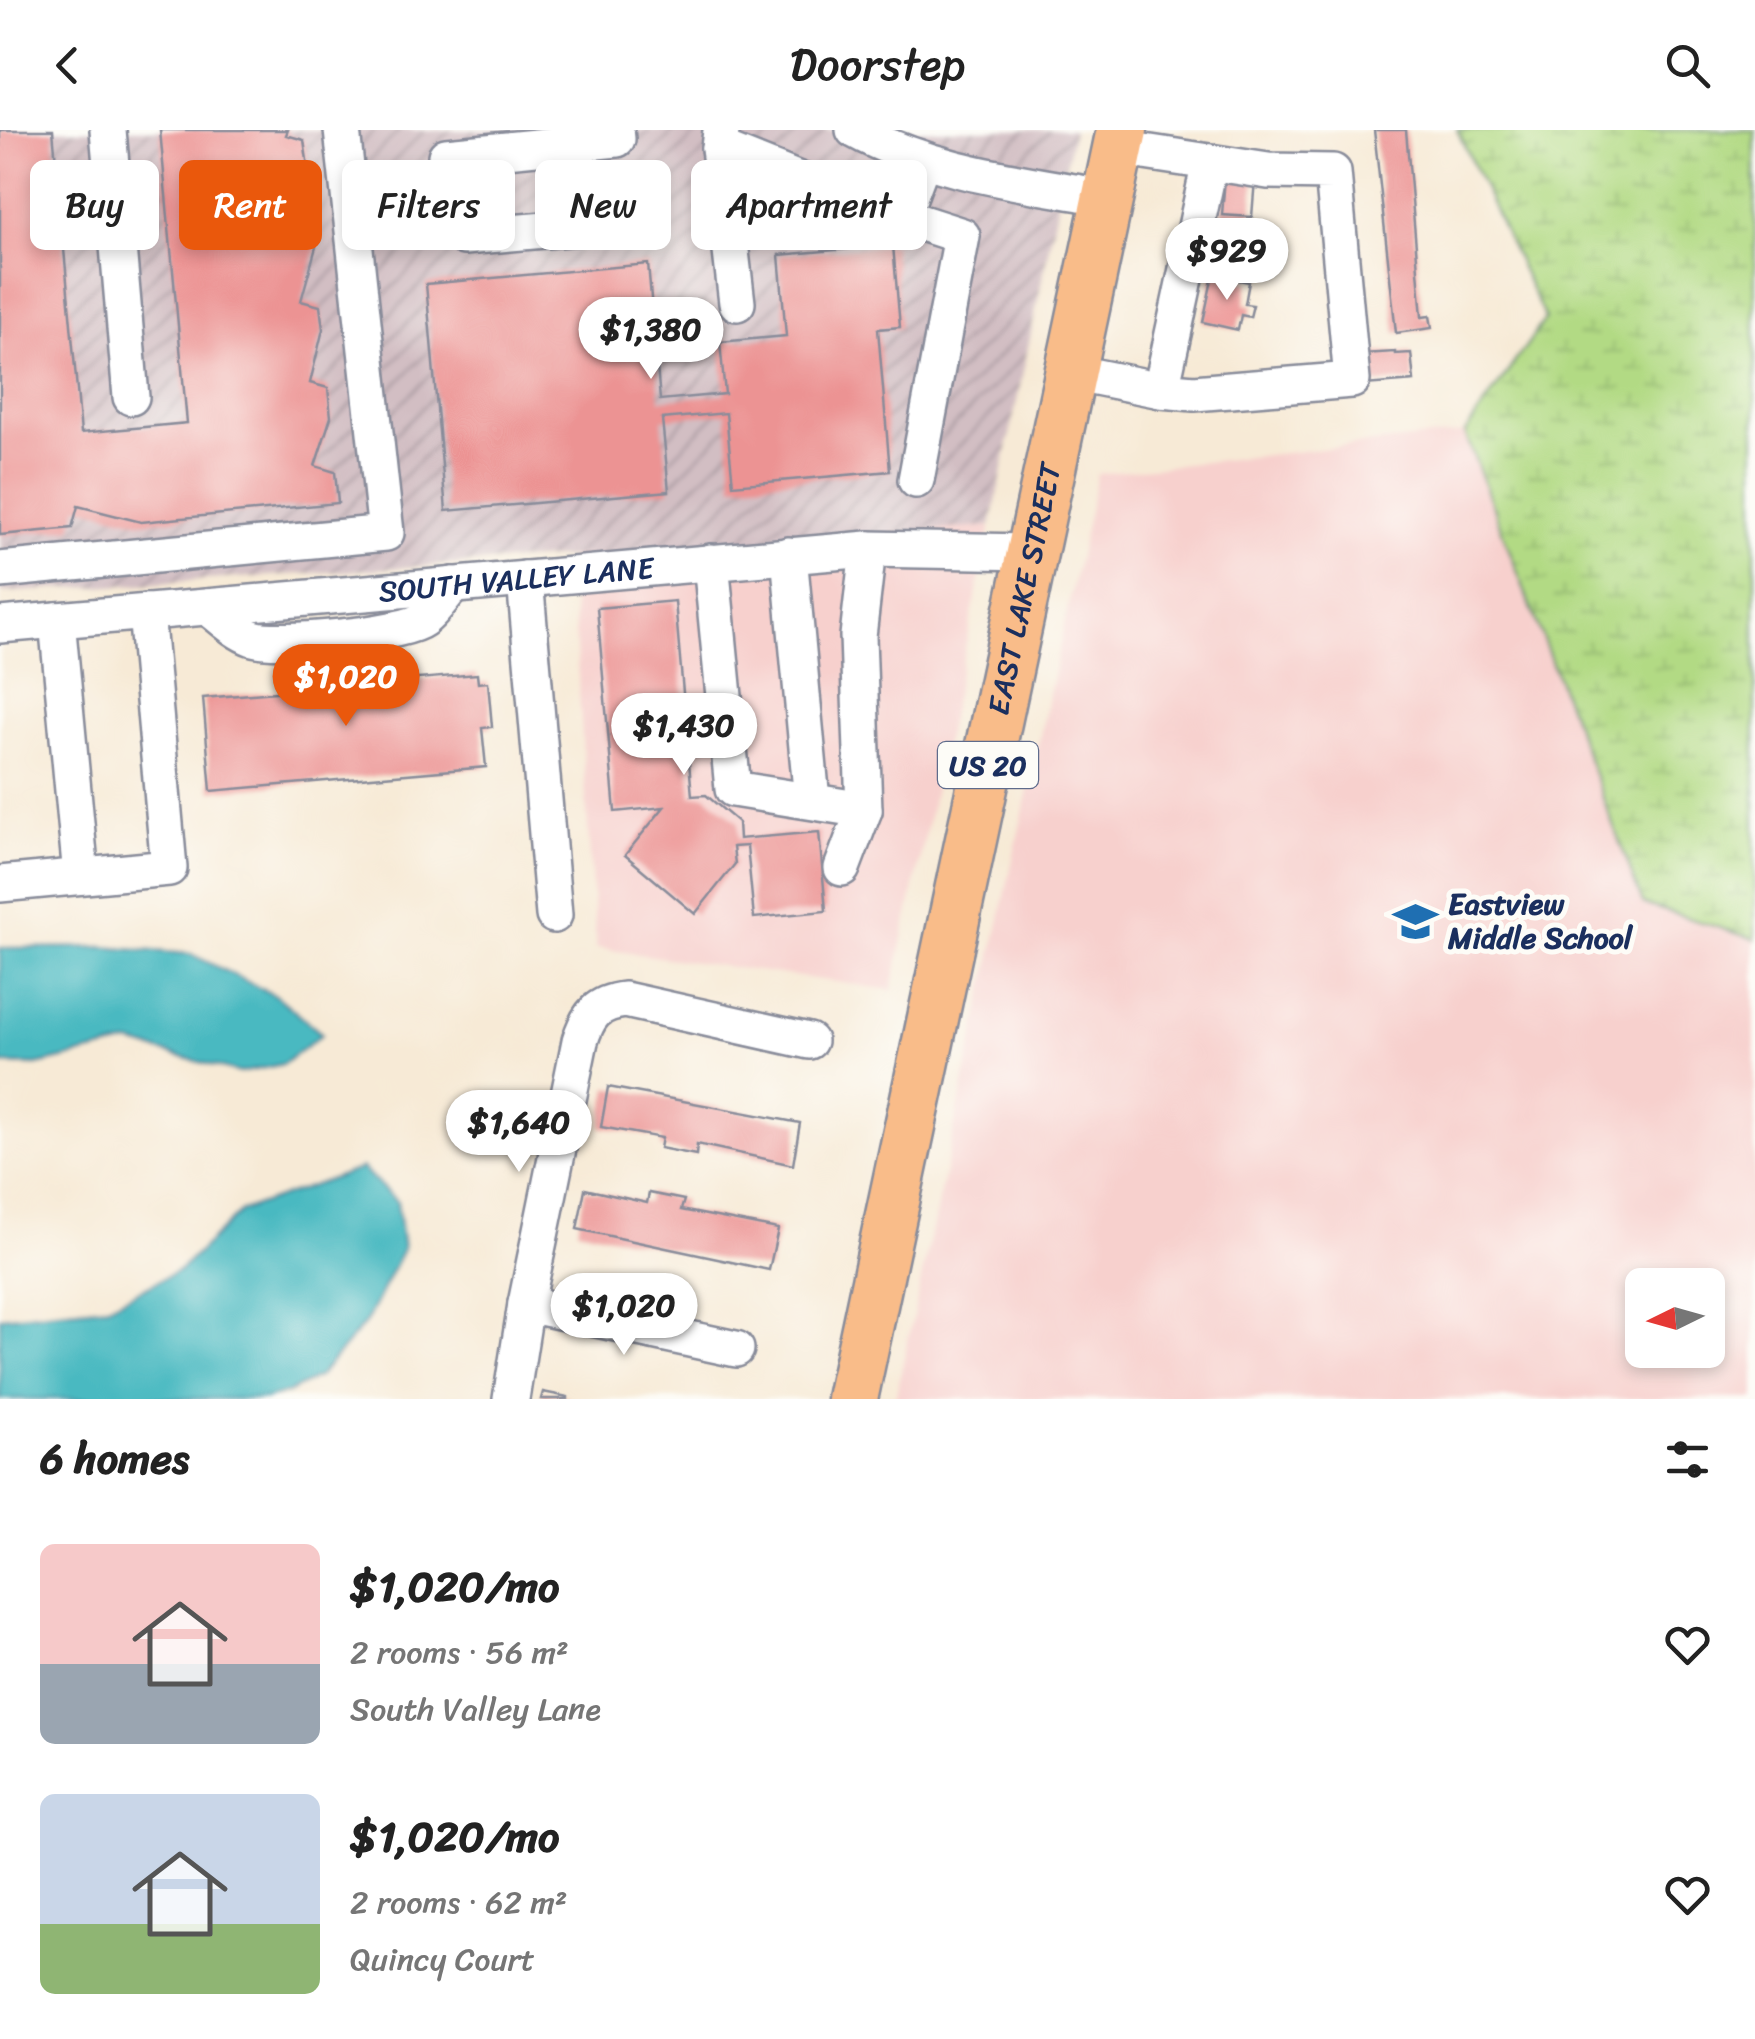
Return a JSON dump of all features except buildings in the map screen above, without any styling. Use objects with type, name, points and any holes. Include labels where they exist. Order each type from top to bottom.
[{"type":"highway","name":"EAST LAKE STREET","points":[[852,1399],[1120,139]]},
{"type":"street","points":[[108,130],[131,397]]},
{"type":"street","points":[[0,570],[386,533],[342,130]]},
{"type":"street","points":[[446,156],[617,140],[616,130]]},
{"type":"street","points":[[854,130],[923,160]]},
{"type":"street","points":[[720,139],[764,160]]},
{"type":"street","points":[[720,139],[736,302]]},
{"type":"street","points":[[1072,372],[1194,394],[1352,380],[1333,172],[1268,171],[1210,162],[1120,139]]},
{"type":"street","points":[[515,233],[580,227],[574,144]]},
{"type":"street","points":[[927,161],[972,174],[1108,198]]},
{"type":"street","points":[[1161,390],[1210,162]]},
{"type":"street","points":[[916,480],[962,236],[927,224]]},
{"type":"street","points":[[842,868],[864,810],[858,636],[868,549]]},
{"type":"street","name":"SOUTH VALLEY LANE","points":[[0,626],[868,549],[1033,552]]},
{"type":"street","points":[[788,556],[812,801]]},
{"type":"street","points":[[711,562],[734,789],[864,810]]},
{"type":"street","points":[[526,579],[554,915]]},
{"type":"street","points":[[0,884],[169,868],[146,612]]},
{"type":"street","points":[[57,620],[81,876]]},
{"type":"street","points":[[511,1399],[526,1304],[586,1020],[610,1002],[625,1000],[809,1042]]},
{"type":"street","points":[[526,1304],[736,1349]]},
{"type":"shaded area","points":[[0,130],[1073,130],[991,526],[0,593]]},
{"type":"shaded area","name":"Eastview Middle School","points":[[1465,433],[1643,904],[1755,939],[1755,1399],[895,1399],[1097,474]]},
{"type":"shaded area","points":[[991,526],[892,990],[596,948],[570,557]]},
{"type":"green space","points":[[1457,130],[1755,130],[1755,939],[1643,904],[1465,433],[1545,319]]},
{"type":"water","points":[[102,947],[191,954],[278,997],[322,1034],[283,1064],[240,1073],[130,1043],[37,1065],[0,1064],[0,948]]},
{"type":"water","points":[[362,1168],[397,1202],[403,1249],[366,1322],[318,1377],[287,1393],[264,1399],[0,1399],[0,1317],[108,1306],[180,1270],[241,1211]]},
{"type":"place","name":"Eastview Middle School","points":[[1415,921]]}]
